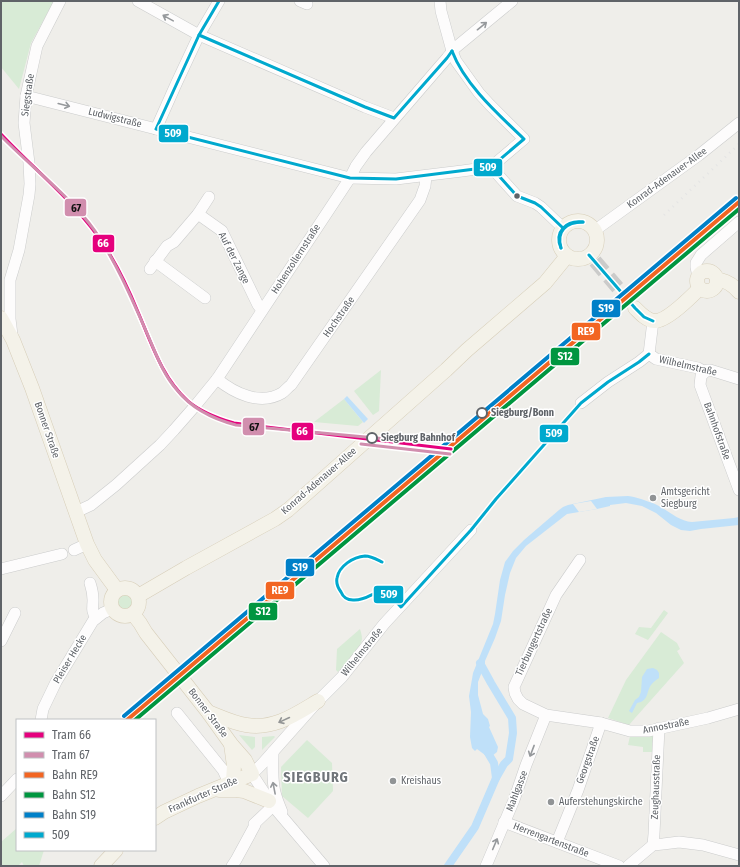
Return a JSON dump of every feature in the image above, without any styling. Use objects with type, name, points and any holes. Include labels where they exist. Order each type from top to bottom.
[{"type":"main road","points":[[573,222],[585,223],[594,231],[596,236],[596,247],[593,251],[592,258],[573,259],[563,252],[559,240],[560,234],[563,228],[568,224],[573,222]]},
{"type":"main road","name":"Konrad-Adenauer-Allee","points":[[138,596],[275,519],[288,510],[467,350],[545,283],[567,256]]},
{"type":"main road","points":[[635,308],[644,316],[653,320],[665,318],[675,311],[700,281],[705,290],[711,290],[716,286],[717,280],[721,280],[729,283],[739,292]]},
{"type":"main road","name":"Bonner Straße","points":[[1,318],[13,340],[41,412],[76,512],[81,547],[95,560],[117,590]]},
{"type":"main road","points":[[129,588],[138,596],[139,606],[133,614],[122,616],[112,609],[111,599],[117,590],[129,588]]},
{"type":"main road","name":"Bonner Straße","points":[[133,614],[231,744],[245,760],[252,774]]},
{"type":"main road","points":[[208,712],[245,725],[258,727],[282,722],[318,701]]},
{"type":"main road","points":[[231,744],[234,766],[231,782]]},
{"type":"main road","name":"Frankfurter Straße","points":[[156,817],[164,812],[252,774]]},
{"type":"main road","points":[[215,790],[244,791],[271,804]]},
{"type":"main road","points":[[101,866],[115,851]]},
{"type":"street","name":"Siegstraße","points":[[10,280],[18,254],[30,184],[30,169],[24,123],[26,96],[37,46],[60,1]]},
{"type":"street","points":[[138,1],[199,35],[365,107],[394,118]]},
{"type":"street","points":[[156,129],[199,35],[219,1]]},
{"type":"street","points":[[440,1],[441,11],[456,61],[479,93],[524,139],[491,167],[518,196],[541,207],[563,228]]},
{"type":"street","name":"Hohenzollernstraße","points":[[76,512],[91,505],[160,445],[195,406],[216,379],[366,152],[452,51],[512,1]]},
{"type":"street","name":"Ludwigstraße","points":[[26,96],[350,178],[396,179],[491,167]]},
{"type":"street","name":"Konrad-Adenauer-Allee","points":[[594,231],[699,155],[739,123]]},
{"type":"street","name":"Hochstraße","points":[[216,379],[251,398],[272,397],[282,393],[291,385],[420,200],[425,186],[426,176]]},
{"type":"street","points":[[205,298],[152,265],[167,246],[174,242],[198,214],[209,197]]},
{"type":"street","name":"Auf der Zange","points":[[198,214],[222,230],[258,306],[262,310]]},
{"type":"street","points":[[700,281],[696,263],[701,255],[739,222]]},
{"type":"street","points":[[1,287],[10,280]]},
{"type":"street","points":[[10,280],[10,319],[13,340]]},
{"type":"street","points":[[649,354],[653,320]]},
{"type":"street","name":"Wilhelmstraße","points":[[581,404],[608,382],[649,354],[656,359],[698,368],[705,372],[710,370],[739,379]]},
{"type":"street","name":"Bahnhofstraße","points":[[705,372],[701,376],[700,384],[739,490]]},
{"type":"street","name":"Wilhelmstraße","points":[[252,774],[318,701],[342,677],[384,624],[471,530]]},
{"type":"street","points":[[1,569],[62,554]]},
{"type":"street","name":"Tierbungertstraße","points":[[546,715],[523,704],[518,699],[514,687],[556,595],[580,560]]},
{"type":"street","points":[[90,583],[93,592],[92,610],[96,618]]},
{"type":"street","name":"Pleiser Hecke","points":[[41,719],[43,709],[56,682],[93,621],[103,613],[112,609]]},
{"type":"street","points":[[1,641],[15,613]]},
{"type":"street","name":"Annostraße","points":[[546,715],[601,723],[630,731],[648,731],[708,718],[739,709]]},
{"type":"street","points":[[177,714],[220,766],[231,782]]},
{"type":"street","name":"Mahlgasse","points":[[486,866],[514,800],[546,715]]},
{"type":"street","name":"Georgstraße","points":[[557,842],[578,790],[601,723]]},
{"type":"street","name":"Zeughausstraße","points":[[652,845],[654,834],[659,728]]},
{"type":"street","points":[[273,752],[272,772],[274,788],[287,823]]},
{"type":"street","points":[[252,774],[271,804],[324,866]]},
{"type":"street","points":[[1,796],[16,780]]},
{"type":"street","points":[[232,866],[254,824],[271,804]]},
{"type":"street","name":"Herrengartenstraße","points":[[504,822],[620,866]]},
{"type":"street","points":[[628,866],[652,845],[679,842],[704,845],[739,854]]},
{"type":"green space","points":[[2,1],[54,1],[31,43],[19,89],[1,67]]},
{"type":"green space","points":[[381,370],[379,411],[373,415],[354,391]]},
{"type":"green space","points":[[344,399],[363,422],[358,426],[314,422]]},
{"type":"green space","points":[[122,594],[128,594],[133,599],[131,608],[128,610],[122,610],[117,605],[117,599]]},
{"type":"green space","points":[[664,610],[668,613],[648,640],[635,634],[639,627],[651,628]]},
{"type":"green space","points":[[360,629],[362,639],[359,648],[338,672],[336,670],[337,649]]},
{"type":"green space","points":[[661,632],[677,643],[680,649],[677,651],[684,663],[629,725],[608,718],[626,680]]},
{"type":"green space","points":[[239,735],[255,737],[255,747],[252,750]]},
{"type":"green space","points":[[652,735],[652,752],[643,752],[643,747],[628,745],[630,736]]},
{"type":"green space","points":[[262,737],[275,737],[262,750]]},
{"type":"green space","points":[[307,740],[332,763],[333,791],[308,818],[282,796],[281,767]]},
{"type":"green space","points":[[16,829],[16,851],[44,851],[39,866],[24,866],[22,862],[18,866],[1,866],[1,842]]},
{"type":"water","points":[[347,396],[368,419],[364,423],[344,399]]},
{"type":"water","points":[[628,496],[660,506],[682,520],[692,522],[739,517],[739,525],[690,531],[681,530],[671,525],[656,513],[642,506],[626,503],[567,514],[526,546],[516,558],[510,573],[501,621],[478,682],[478,695],[483,714],[488,719],[489,727],[498,747],[497,752],[492,756],[495,760],[491,762],[477,749],[475,751],[472,748],[470,737],[471,712],[469,696],[473,673],[493,624],[500,580],[505,562],[524,540],[563,507],[606,497]]},
{"type":"water","points":[[653,668],[659,673],[659,678],[651,685],[644,700],[637,703],[632,713],[629,711],[641,692],[642,677],[647,669]]},
{"type":"pier","points":[[591,501],[597,509],[579,512],[573,504]]},
{"type":"waterway","points":[[480,663],[512,718],[513,733],[509,759],[504,764],[496,778]]},
{"type":"waterway","points":[[448,866],[475,827],[496,778],[494,763],[488,753]]},
{"type":"tunnel","points":[[595,261],[635,308]]},
{"type":"railway","points":[[664,215],[739,144]]},
{"type":"tram line","name":"66","points":[[1,134],[63,195],[97,235],[115,262],[125,282],[164,371],[179,392],[193,405],[221,419],[234,423],[451,449]]},
{"type":"tram line","name":"67","points":[[1,136],[74,206],[95,231],[123,280],[163,369],[172,383],[189,403],[219,420],[236,425],[387,439]]},
{"type":"tram line","name":"67","points":[[361,444],[450,454]]},
{"type":"rail line","name":"S19","points":[[124,716],[736,198]]},
{"type":"rail line","name":"RE9","points":[[128,719],[739,202]]},
{"type":"rail line","name":"S12","points":[[136,719],[739,209]]},
{"type":"transit line","name":"509","points":[[219,1],[199,35],[156,129],[350,178],[396,179],[491,167],[524,139],[483,98],[465,76],[452,51]]},
{"type":"transit line","name":"509","points":[[199,35],[365,107],[394,118],[452,51]]},
{"type":"transit line","name":"509","points":[[491,167],[517,196],[541,207],[563,228]]},
{"type":"transit line","name":"509","points":[[561,248],[561,232],[567,226],[577,222],[583,222]]},
{"type":"transit line","name":"509","points":[[561,248],[559,237],[563,228],[571,223],[583,222]]},
{"type":"transit line","name":"509","points":[[589,255],[635,308],[644,317],[653,321]]},
{"type":"transit line","name":"509","points":[[382,562],[365,556],[356,558],[347,563],[338,574],[337,578],[339,589],[343,595],[346,598],[358,600],[382,591],[390,595],[401,607],[471,530],[496,499],[581,403],[608,382],[649,354]]},
{"type":"place","name":"Siegburg/Bonn","points":[[482,413]]},
{"type":"place","name":"Siegburg Bahnhof","points":[[372,438]]},
{"type":"place","name":"Amtsgericht Siegburg","points":[[653,498]]},
{"type":"place","name":"Kreishaus","points":[[393,781]]},
{"type":"place","name":"Auferstehungskirche","points":[[551,802]]},
{"type":"district","name":"SIEGBURG","points":[[316,777]]}]
